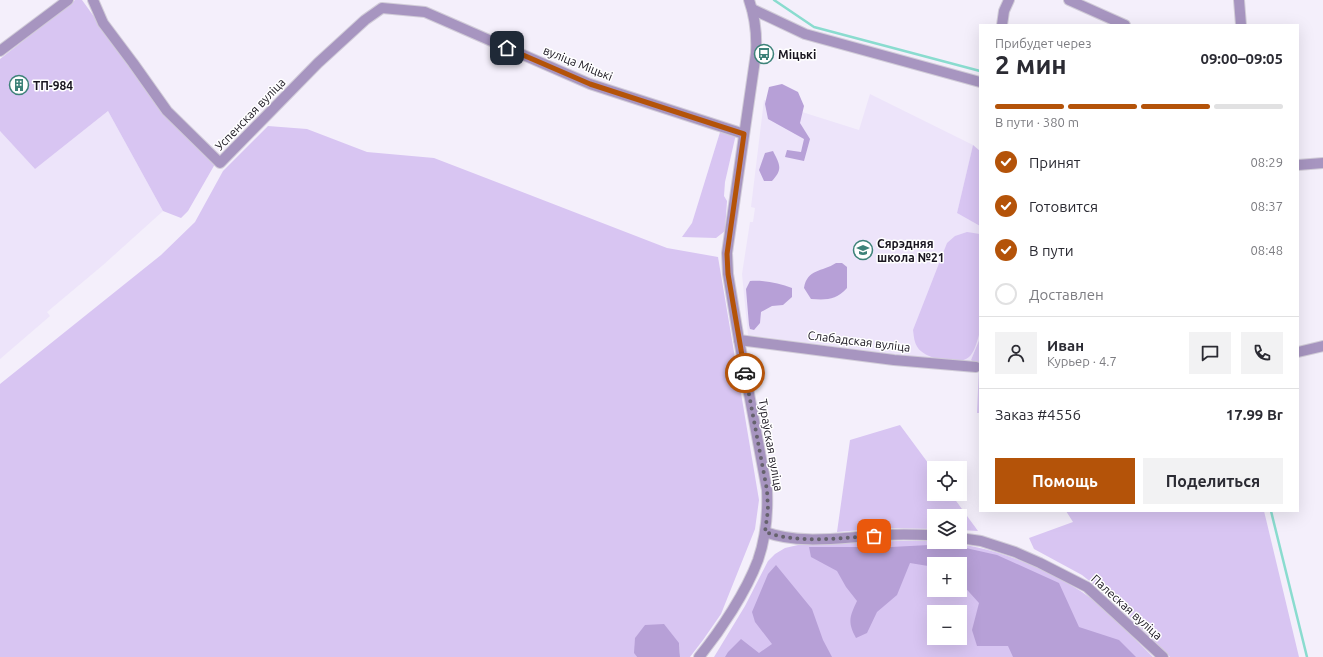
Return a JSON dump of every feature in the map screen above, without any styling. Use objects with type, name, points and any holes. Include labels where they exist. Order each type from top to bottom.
[{"type":"street","points":[[0,51],[68,0]]},
{"type":"street","name":"Успенская вуліца","points":[[93,0],[103,23],[167,111],[220,163],[318,63],[365,20],[382,8]]},
{"type":"street","points":[[1002,24],[1004,11],[1009,0]]},
{"type":"street","points":[[1070,0],[1123,24]]},
{"type":"street","points":[[1239,0],[1241,24]]},
{"type":"street","points":[[750,5],[805,34],[979,82]]},
{"type":"street","name":"Тураўская вуліца","points":[[699,657],[729,615],[748,581],[758,559],[765,532],[768,510],[767,490],[728,274],[727,254],[756,53],[756,37],[750,5]]},
{"type":"street","name":"вуліца Міцькі","points":[[382,8],[425,12],[590,84],[744,134]]},
{"type":"street","points":[[1299,165],[1323,163]]},
{"type":"street","name":"Слабадская вуліца","points":[[739,340],[894,360],[976,366]]},
{"type":"street","points":[[1299,352],[1323,346]]},
{"type":"street","points":[[765,532],[774,535],[815,540],[888,535],[927,535]]},
{"type":"street","name":"Палеская вуліца","points":[[967,539],[981,541],[1015,552],[1087,587],[1163,657]]},
{"type":"shaded area","points":[[75,0],[82,0],[157,104],[215,164],[188,211],[181,218],[163,211],[108,111],[35,169],[0,131],[0,59]]},
{"type":"shaded area","points":[[782,84],[798,92],[804,106],[800,123],[810,139],[804,161],[785,157],[787,150],[801,152],[804,139],[768,119],[765,104],[769,87]]},
{"type":"shaded area","name":"Сярэдняя школа №21","points":[[870,94],[973,145],[957,213],[979,225],[979,340],[971,360],[958,363],[748,335],[742,274],[750,222],[753,222],[755,208],[751,207],[764,100],[859,130]]},
{"type":"shaded area","points":[[108,111],[163,211],[103,265],[47,312],[50,316],[0,359],[0,131],[35,169]]},
{"type":"shaded area","points":[[268,126],[307,129],[367,152],[434,158],[667,248],[718,257],[759,500],[755,529],[721,614],[690,657],[680,657],[679,643],[634,652],[637,657],[0,657],[0,384],[161,255],[195,222],[223,171]]},
{"type":"shaded area","points":[[721,129],[736,134],[725,182],[724,196],[727,201],[725,231],[716,238],[682,237],[692,223]]},
{"type":"shaded area","points":[[973,145],[979,150],[979,225],[957,213]]},
{"type":"shaded area","points":[[773,151],[779,163],[779,170],[772,181],[764,181],[759,170],[765,153]]},
{"type":"shaded area","points":[[967,232],[979,234],[979,335],[974,350],[969,357],[964,360],[950,361],[935,358],[922,352],[915,342],[913,330],[947,243],[955,236]]},
{"type":"shaded area","points":[[836,263],[842,263],[847,267],[847,288],[835,297],[811,299],[804,288],[808,277]]},
{"type":"shaded area","points":[[750,281],[771,282],[792,288],[792,297],[783,305],[772,306],[761,312],[760,323],[754,330],[750,329],[749,325],[746,289]]},
{"type":"shaded area","points":[[979,340],[979,366],[971,360]]},
{"type":"shaded area","points":[[979,366],[979,413],[977,413]]},
{"type":"shaded area","points":[[900,425],[927,462],[927,501],[956,501],[962,509],[927,509],[927,529],[886,528],[837,532],[850,440]]},
{"type":"shaded area","points":[[1067,512],[1264,512],[1299,657],[1170,657],[1113,600],[1082,575],[1034,549],[1029,538],[1073,522]]},
{"type":"shaded area","points":[[967,516],[978,531],[967,530]]},
{"type":"shaded area","points":[[927,541],[927,549],[967,549],[967,545],[998,553],[1042,570],[1063,580],[1082,592],[1105,610],[1153,657],[714,657],[745,606],[768,561],[775,554],[785,548],[798,545]]},
{"type":"shaded area","points":[[927,545],[927,549],[967,548],[997,555],[1059,583],[1079,627],[1119,640],[1136,657],[1013,657],[1008,646],[977,646],[972,630],[979,603],[967,590],[967,557],[927,557],[927,566],[910,563],[897,595],[877,612],[867,633],[856,638],[851,628],[850,619],[857,601],[846,587],[837,571],[811,557],[809,547],[891,547]]},
{"type":"shaded area","points":[[776,565],[812,609],[823,640],[832,657],[725,657],[741,639],[759,653],[772,644],[755,622],[752,612],[768,574]]},
{"type":"shaded area","points":[[664,624],[679,643],[680,657],[637,657],[634,653],[635,638],[645,625]]},
{"type":"waterway","points":[[774,0],[814,27],[979,71]]},
{"type":"waterway","points":[[1271,512],[1307,657]]},
{"type":"way so far","points":[[745,373],[767,490],[768,510],[765,532],[774,535],[815,540],[874,536]]},
{"type":"place","name":"Міцькі","points":[[764,54]]},
{"type":"place","name":"ТП-984","points":[[19,85]]},
{"type":"place","name":"Сярэдняя школа №21","points":[[863,250]]},
{"type":"route","points":[[507,48],[590,84],[744,134],[727,254],[728,274],[745,373]]}]
